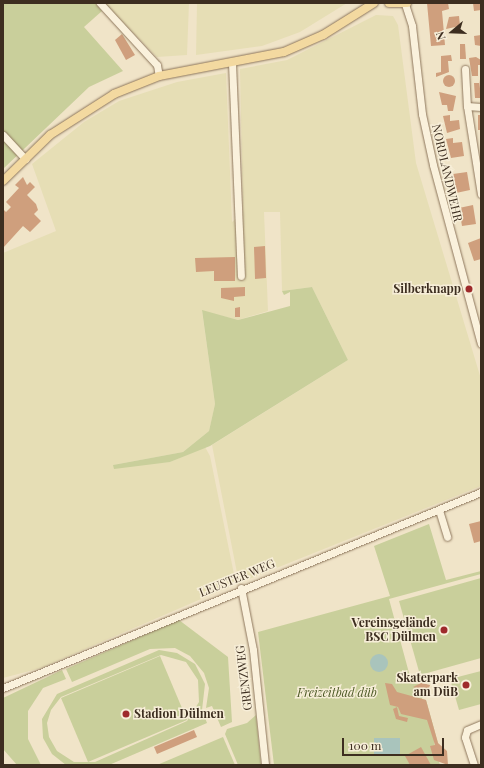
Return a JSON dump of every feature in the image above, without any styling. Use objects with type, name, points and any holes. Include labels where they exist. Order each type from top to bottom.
[{"type":"main road","points":[[3,181],[25,159],[81,113],[114,94],[159,76],[261,58],[305,44],[374,3]]},
{"type":"main road","points":[[389,3],[406,4]]},
{"type":"street","points":[[100,3],[157,65],[159,76]]},
{"type":"street","name":"NORDLANDWEHR","points":[[406,4],[412,26],[422,114],[433,165],[479,330],[481,344]]},
{"type":"street","points":[[232,63],[241,276]]},
{"type":"street","points":[[465,69],[467,106],[481,194]]},
{"type":"street","points":[[467,106],[481,107]]},
{"type":"street","points":[[3,135],[25,159]]},
{"type":"street","name":"LEUSTER WEG","points":[[3,688],[241,588],[481,492]]},
{"type":"street","points":[[439,510],[448,537]]},
{"type":"street","name":"GRENZWEG","points":[[241,588],[253,650],[265,765]]},
{"type":"street","points":[[474,765],[465,737],[467,730],[481,724]]},
{"type":"shaded area","points":[[104,3],[189,3],[187,55],[157,57]]},
{"type":"shaded area","points":[[197,3],[347,3],[300,32],[262,46],[196,55]]},
{"type":"shaded area","points":[[376,15],[393,16],[398,25],[416,163],[481,379],[481,486],[239,583],[212,445],[348,360],[312,287],[282,291],[280,212],[264,212],[268,311],[238,320],[202,311],[215,404],[209,431],[183,452],[113,465],[170,462],[205,447],[210,456],[236,584],[41,668],[3,678],[3,253],[56,231],[32,164],[84,122],[119,101],[177,82],[226,73],[232,222],[243,213],[240,69],[287,60]]},
{"type":"green space","points":[[3,3],[95,3],[102,11],[84,27],[123,71],[89,87],[3,169]]},
{"type":"green space","points":[[312,287],[348,360],[210,446],[170,462],[114,469],[113,465],[183,452],[209,431],[215,404],[202,310],[238,320],[290,306],[290,292],[284,295],[282,291]]},
{"type":"green space","name":"Freizeitbad düb","points":[[429,524],[446,580],[481,571],[481,574],[389,599],[412,684],[427,684],[422,699],[426,700],[438,743],[434,742],[440,765],[274,765],[258,632],[390,596],[374,546]]},
{"type":"green space","name":"Vereinsgelände BSC Dülmen","points":[[481,578],[481,658],[420,675],[399,601]]},
{"type":"green space","points":[[179,620],[228,657],[232,722],[221,727],[212,706],[206,708],[209,688],[204,673],[190,656],[175,648],[150,649],[72,682],[66,669]]},
{"type":"green space","points":[[159,650],[177,653],[195,664],[205,684],[202,710],[207,723],[109,765],[66,765],[52,754],[43,738],[42,719],[57,694]],"holes":[[[161,655],[186,662],[198,680],[199,702],[187,721],[95,762],[74,762],[57,751],[49,737],[47,723],[51,710],[61,697]]]},
{"type":"green space","points":[[160,656],[187,720],[88,762],[61,698]]},
{"type":"green space","points":[[62,670],[66,679],[43,688],[28,711],[28,739],[41,765],[17,765],[3,749],[3,698]]},
{"type":"green space","name":"Skaterpark am DüB","points":[[481,671],[481,704],[459,710],[450,679]]},
{"type":"green space","points":[[256,715],[261,765],[238,765],[225,734],[227,729],[247,723]]},
{"type":"green space","points":[[223,737],[235,765],[157,765]]},
{"type":"water","points":[[379,654],[385,657],[388,663],[385,669],[379,672],[373,669],[370,663],[373,657]]},
{"type":"water","points":[[374,738],[400,738],[400,756],[374,755]]},
{"type":"building","points":[[427,3],[448,3],[449,9],[442,11],[445,45],[431,46]]},
{"type":"building","points":[[473,3],[481,3],[481,10],[474,11]]},
{"type":"building","points":[[459,16],[460,26],[446,29],[449,17]]},
{"type":"building","points":[[122,34],[135,55],[126,60],[115,40]]},
{"type":"building","points":[[481,35],[481,46],[475,45],[474,36]]},
{"type":"building","points":[[460,44],[465,44],[466,59],[460,59]]},
{"type":"building","points":[[451,55],[452,61],[448,61],[449,72],[436,77],[436,73],[441,72],[441,56]]},
{"type":"building","points":[[476,57],[481,60],[481,65],[478,65],[478,76],[472,76],[469,58]]},
{"type":"building","points":[[451,75],[454,76],[454,86],[447,87],[444,86],[443,79],[444,76]]},
{"type":"building","points":[[479,79],[481,98],[475,98],[474,83],[479,83]]},
{"type":"building","points":[[439,92],[456,96],[453,111],[448,111],[447,105],[442,105]]},
{"type":"building","points":[[450,115],[450,121],[459,120],[460,129],[447,133],[443,116]]},
{"type":"building","points":[[478,115],[481,115],[481,130],[478,130]]},
{"type":"building","points":[[453,138],[453,143],[462,142],[464,156],[451,158],[446,139]]},
{"type":"building","points":[[467,172],[470,190],[456,193],[453,174]]},
{"type":"building","points":[[23,177],[27,185],[30,182],[35,187],[27,195],[36,204],[38,210],[34,214],[41,221],[30,232],[23,226],[3,248],[3,209],[6,212],[11,207],[6,202],[19,188],[15,185]]},
{"type":"building","points":[[473,205],[476,224],[462,226],[459,208]]},
{"type":"building","points":[[481,238],[481,259],[474,261],[468,243]]},
{"type":"building","points":[[265,246],[266,278],[255,279],[254,247]]},
{"type":"building","points":[[235,257],[235,281],[214,281],[214,271],[196,272],[195,258]]},
{"type":"building","points":[[245,287],[245,296],[234,297],[234,301],[221,298],[221,288]]},
{"type":"building","points":[[240,307],[240,317],[235,317],[235,308]]},
{"type":"building","points":[[481,521],[481,541],[474,543],[469,524]]},
{"type":"building","points":[[385,683],[392,684],[397,692],[426,700],[438,743],[447,751],[448,765],[434,760],[430,746],[435,745],[427,720],[401,714],[398,707],[390,705]]},
{"type":"building","points":[[421,683],[430,685],[428,691],[413,687]]},
{"type":"building","points":[[397,707],[399,716],[408,718],[407,722],[396,719],[393,709]]},
{"type":"building","points":[[194,730],[197,737],[157,754],[154,747]]},
{"type":"building","points":[[421,747],[431,765],[410,765],[405,756]]},
{"type":"place","name":"Silberknapp","points":[[469,289]]},
{"type":"place","name":"Vereinsgelände BSC Dülmen","points":[[444,630]]},
{"type":"place","name":"Skaterpark am DüB","points":[[466,685]]},
{"type":"place","name":"Stadion Dülmen","points":[[126,714]]}]
